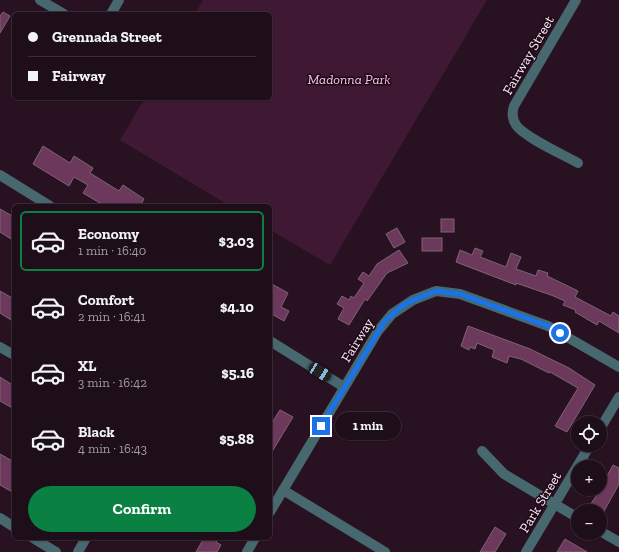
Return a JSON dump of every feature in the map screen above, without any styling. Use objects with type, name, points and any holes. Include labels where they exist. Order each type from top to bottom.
[{"type":"street","points":[[40,0],[61,12]]},
{"type":"street","points":[[112,12],[119,0]]},
{"type":"street","name":"Fairway Street","points":[[576,0],[512,111],[514,121],[522,131],[578,163]]},
{"type":"street","points":[[0,176],[47,204]]},
{"type":"street","name":"Fairway","points":[[272,509],[378,331],[385,321],[398,309],[413,300],[436,291],[460,294],[548,326],[619,367]]},
{"type":"street","points":[[272,342],[344,387]]},
{"type":"street","points":[[0,347],[12,354]]},
{"type":"street","points":[[607,417],[619,397]]},
{"type":"street","points":[[482,451],[504,474],[571,514]]},
{"type":"street","name":"Park Street","points":[[526,552],[586,452]]},
{"type":"street","points":[[283,490],[385,552]]},
{"type":"street","points":[[0,518],[12,526]]},
{"type":"street","points":[[607,535],[619,542]]},
{"type":"street","points":[[36,540],[56,552]]},
{"type":"street","points":[[78,552],[85,540]]},
{"type":"street","points":[[247,552],[254,540]]},
{"type":"green space","name":"Madonna Park","points":[[203,0],[487,0],[330,265],[272,231],[272,204],[227,204],[120,140],[144,100],[272,100],[272,12],[196,12]]},
{"type":"building","points":[[3,12],[10,16],[0,33],[0,16]]},
{"type":"building","points":[[43,146],[70,163],[74,156],[93,168],[90,173],[119,191],[123,185],[144,199],[141,204],[102,204],[83,193],[88,185],[74,177],[69,186],[33,164]]},
{"type":"building","points":[[0,209],[12,216],[12,240],[0,232]]},
{"type":"building","points":[[441,219],[454,219],[454,232],[441,232]]},
{"type":"building","points":[[397,228],[405,242],[394,248],[386,234]]},
{"type":"building","points":[[422,238],[442,238],[442,251],[422,251]]},
{"type":"building","points":[[475,248],[483,251],[480,257],[506,267],[511,253],[521,257],[516,269],[536,276],[538,270],[548,273],[547,276],[578,291],[575,297],[611,316],[613,312],[619,316],[619,333],[599,321],[597,325],[575,312],[576,310],[563,305],[565,301],[516,283],[516,285],[456,262],[460,250],[472,255]]},
{"type":"building","points":[[399,250],[408,263],[387,273],[367,301],[365,299],[349,325],[338,319],[344,308],[337,304],[342,296],[349,300],[351,296],[354,298],[364,283],[358,279],[363,272],[369,276],[377,264]]},
{"type":"building","points":[[272,284],[288,293],[281,307],[289,311],[284,321],[272,314]]},
{"type":"building","points":[[0,291],[12,298],[12,321],[0,313]]},
{"type":"building","points":[[468,326],[530,349],[569,368],[595,385],[577,416],[571,416],[571,425],[567,432],[555,426],[578,388],[550,372],[549,373],[521,359],[509,356],[507,363],[492,357],[494,350],[477,343],[475,349],[470,347],[469,350],[461,346]]},
{"type":"building","points":[[0,377],[12,385],[12,408],[0,401]]},
{"type":"building","points":[[280,410],[293,417],[272,452],[272,423]]},
{"type":"building","points":[[0,454],[12,461],[12,492],[0,485]]},
{"type":"building","points":[[613,465],[619,468],[619,484],[607,506],[607,504],[591,504],[596,496],[607,496],[607,476]]},
{"type":"building","points":[[495,527],[506,534],[495,552],[480,552]]},
{"type":"building","points":[[565,539],[587,552],[557,552]]},
{"type":"building","points":[[203,540],[218,540],[216,542],[221,545],[217,552],[196,552]]},
{"type":"route","points":[[321,426],[385,321],[402,306],[436,291],[460,294],[548,326],[560,333]]}]
